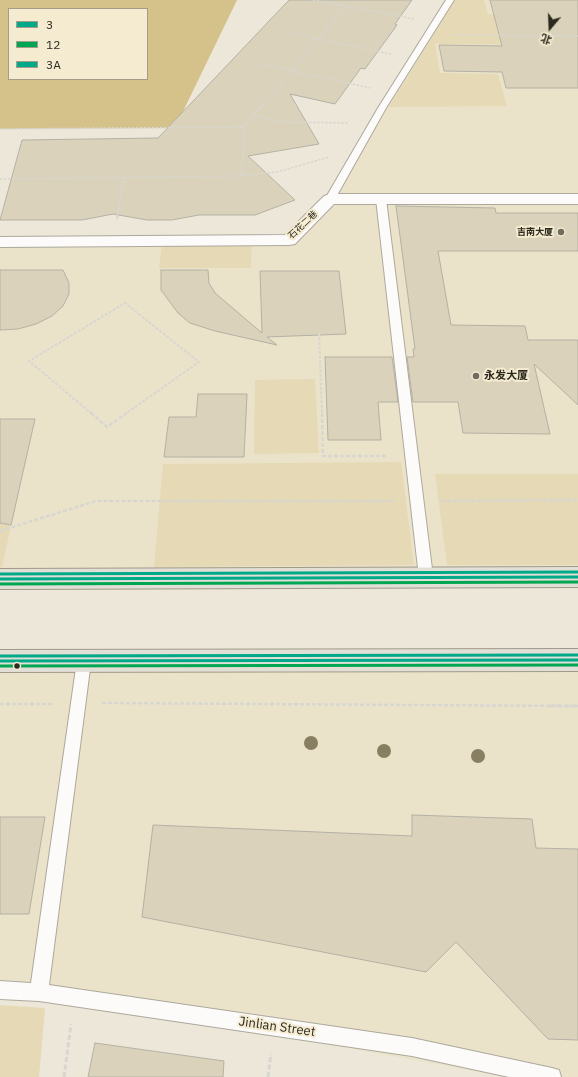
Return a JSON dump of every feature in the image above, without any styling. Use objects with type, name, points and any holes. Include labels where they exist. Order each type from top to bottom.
[{"type":"main road","points":[[0,579],[578,577]]},
{"type":"main road","points":[[0,661],[578,660]]},
{"type":"street","points":[[330,199],[578,199]]},
{"type":"street","name":"石花二巷","points":[[0,242],[289,240],[330,199]]},
{"type":"lane","points":[[330,199],[373,124],[450,0]]},
{"type":"lane","points":[[381,199],[426,577]]},
{"type":"lane","points":[[38,992],[84,661]]},
{"type":"lane","name":"Jinlian Street","points":[[0,990],[38,992],[412,1046],[552,1077]]},
{"type":"path","points":[[313,0],[436,23]]},
{"type":"path","points":[[242,175],[244,127],[346,6]]},
{"type":"path","points":[[291,33],[413,58]]},
{"type":"path","points":[[428,35],[578,36]]},
{"type":"path","points":[[263,64],[392,93]]},
{"type":"path","points":[[254,115],[284,122],[373,124]]},
{"type":"path","points":[[0,129],[244,127]]},
{"type":"path","points":[[0,179],[242,175],[277,172],[316,162],[350,150],[362,143]]},
{"type":"path","points":[[113,241],[124,177]]},
{"type":"path","points":[[125,303],[199,362],[107,427],[29,361],[125,303]]},
{"type":"path","points":[[319,333],[323,456],[412,456]]},
{"type":"path","points":[[0,531],[96,501],[578,500]]},
{"type":"path","points":[[0,704],[79,703],[578,706]]},
{"type":"path","points":[[64,1077],[74,998]]},
{"type":"shaded area","points":[[0,0],[237,0],[175,128],[0,129]]},
{"type":"shaded area","points":[[451,0],[578,0],[578,576],[0,579],[0,242],[289,241],[331,199]]},
{"type":"shaded area","points":[[455,0],[484,0],[488,14],[543,15],[554,45],[435,44],[440,73],[498,74],[507,106],[389,107]]},
{"type":"shaded area","points":[[252,244],[251,268],[159,268],[162,245]]},
{"type":"shaded area","points":[[315,379],[319,453],[254,454],[255,380]]},
{"type":"shaded area","points":[[401,462],[414,565],[154,567],[163,464]]},
{"type":"shaded area","points":[[435,474],[578,474],[578,565],[447,565]]},
{"type":"shaded area","points":[[0,499],[17,499],[2,567],[0,567]]},
{"type":"shaded area","points":[[578,660],[578,1077],[506,1077],[38,991],[0,993],[0,661]]},
{"type":"shaded area","points":[[0,1005],[45,1008],[39,1077],[0,1077]]},
{"type":"building","points":[[289,0],[412,0],[395,24],[397,25],[365,69],[361,68],[335,104],[290,94],[319,144],[248,156],[295,200],[255,215],[199,215],[172,220],[147,220],[113,214],[82,220],[0,220],[22,140],[158,138]]},
{"type":"building","points":[[490,0],[578,0],[578,88],[506,88],[502,72],[444,71],[439,45],[502,46]]},
{"type":"building","points":[[396,206],[495,208],[496,213],[578,213],[578,251],[438,251],[451,325],[525,326],[528,340],[578,340],[578,405],[534,364],[550,434],[463,433],[458,402],[413,402],[407,357],[414,357],[413,349],[415,349]]},
{"type":"building","points":[[0,270],[63,270],[69,283],[69,294],[63,306],[52,316],[36,324],[18,329],[0,330]]},
{"type":"building","points":[[161,270],[208,270],[209,283],[215,293],[262,333],[260,271],[339,271],[346,334],[267,337],[277,345],[215,331],[190,323],[178,313],[161,290]]},
{"type":"building","points":[[325,357],[392,357],[398,402],[378,402],[381,440],[328,440]]},
{"type":"building","points":[[198,394],[247,394],[244,457],[164,457],[169,417],[196,417]]},
{"type":"building","points":[[0,419],[35,419],[11,525],[0,523]]},
{"type":"building","points":[[412,815],[532,819],[536,848],[578,849],[578,1040],[548,1039],[456,942],[426,972],[142,917],[153,825],[412,836]]},
{"type":"building","points":[[0,817],[45,817],[29,914],[0,914]]},
{"type":"building","points":[[95,1043],[224,1061],[223,1077],[88,1077]]},
{"type":"transit line","name":"3A","points":[[0,574],[578,572]]},
{"type":"transit line","name":"3","points":[[0,579],[578,577]]},
{"type":"transit line","name":"12","points":[[0,584],[578,582]]},
{"type":"transit line","name":"3A","points":[[0,656],[578,655]]},
{"type":"transit line","name":"3","points":[[0,661],[578,660]]},
{"type":"transit line","name":"12","points":[[0,666],[578,665]]},
{"type":"place","name":"吉南大厦","points":[[561,232]]},
{"type":"place","name":"永发大厦","points":[[476,376]]}]
